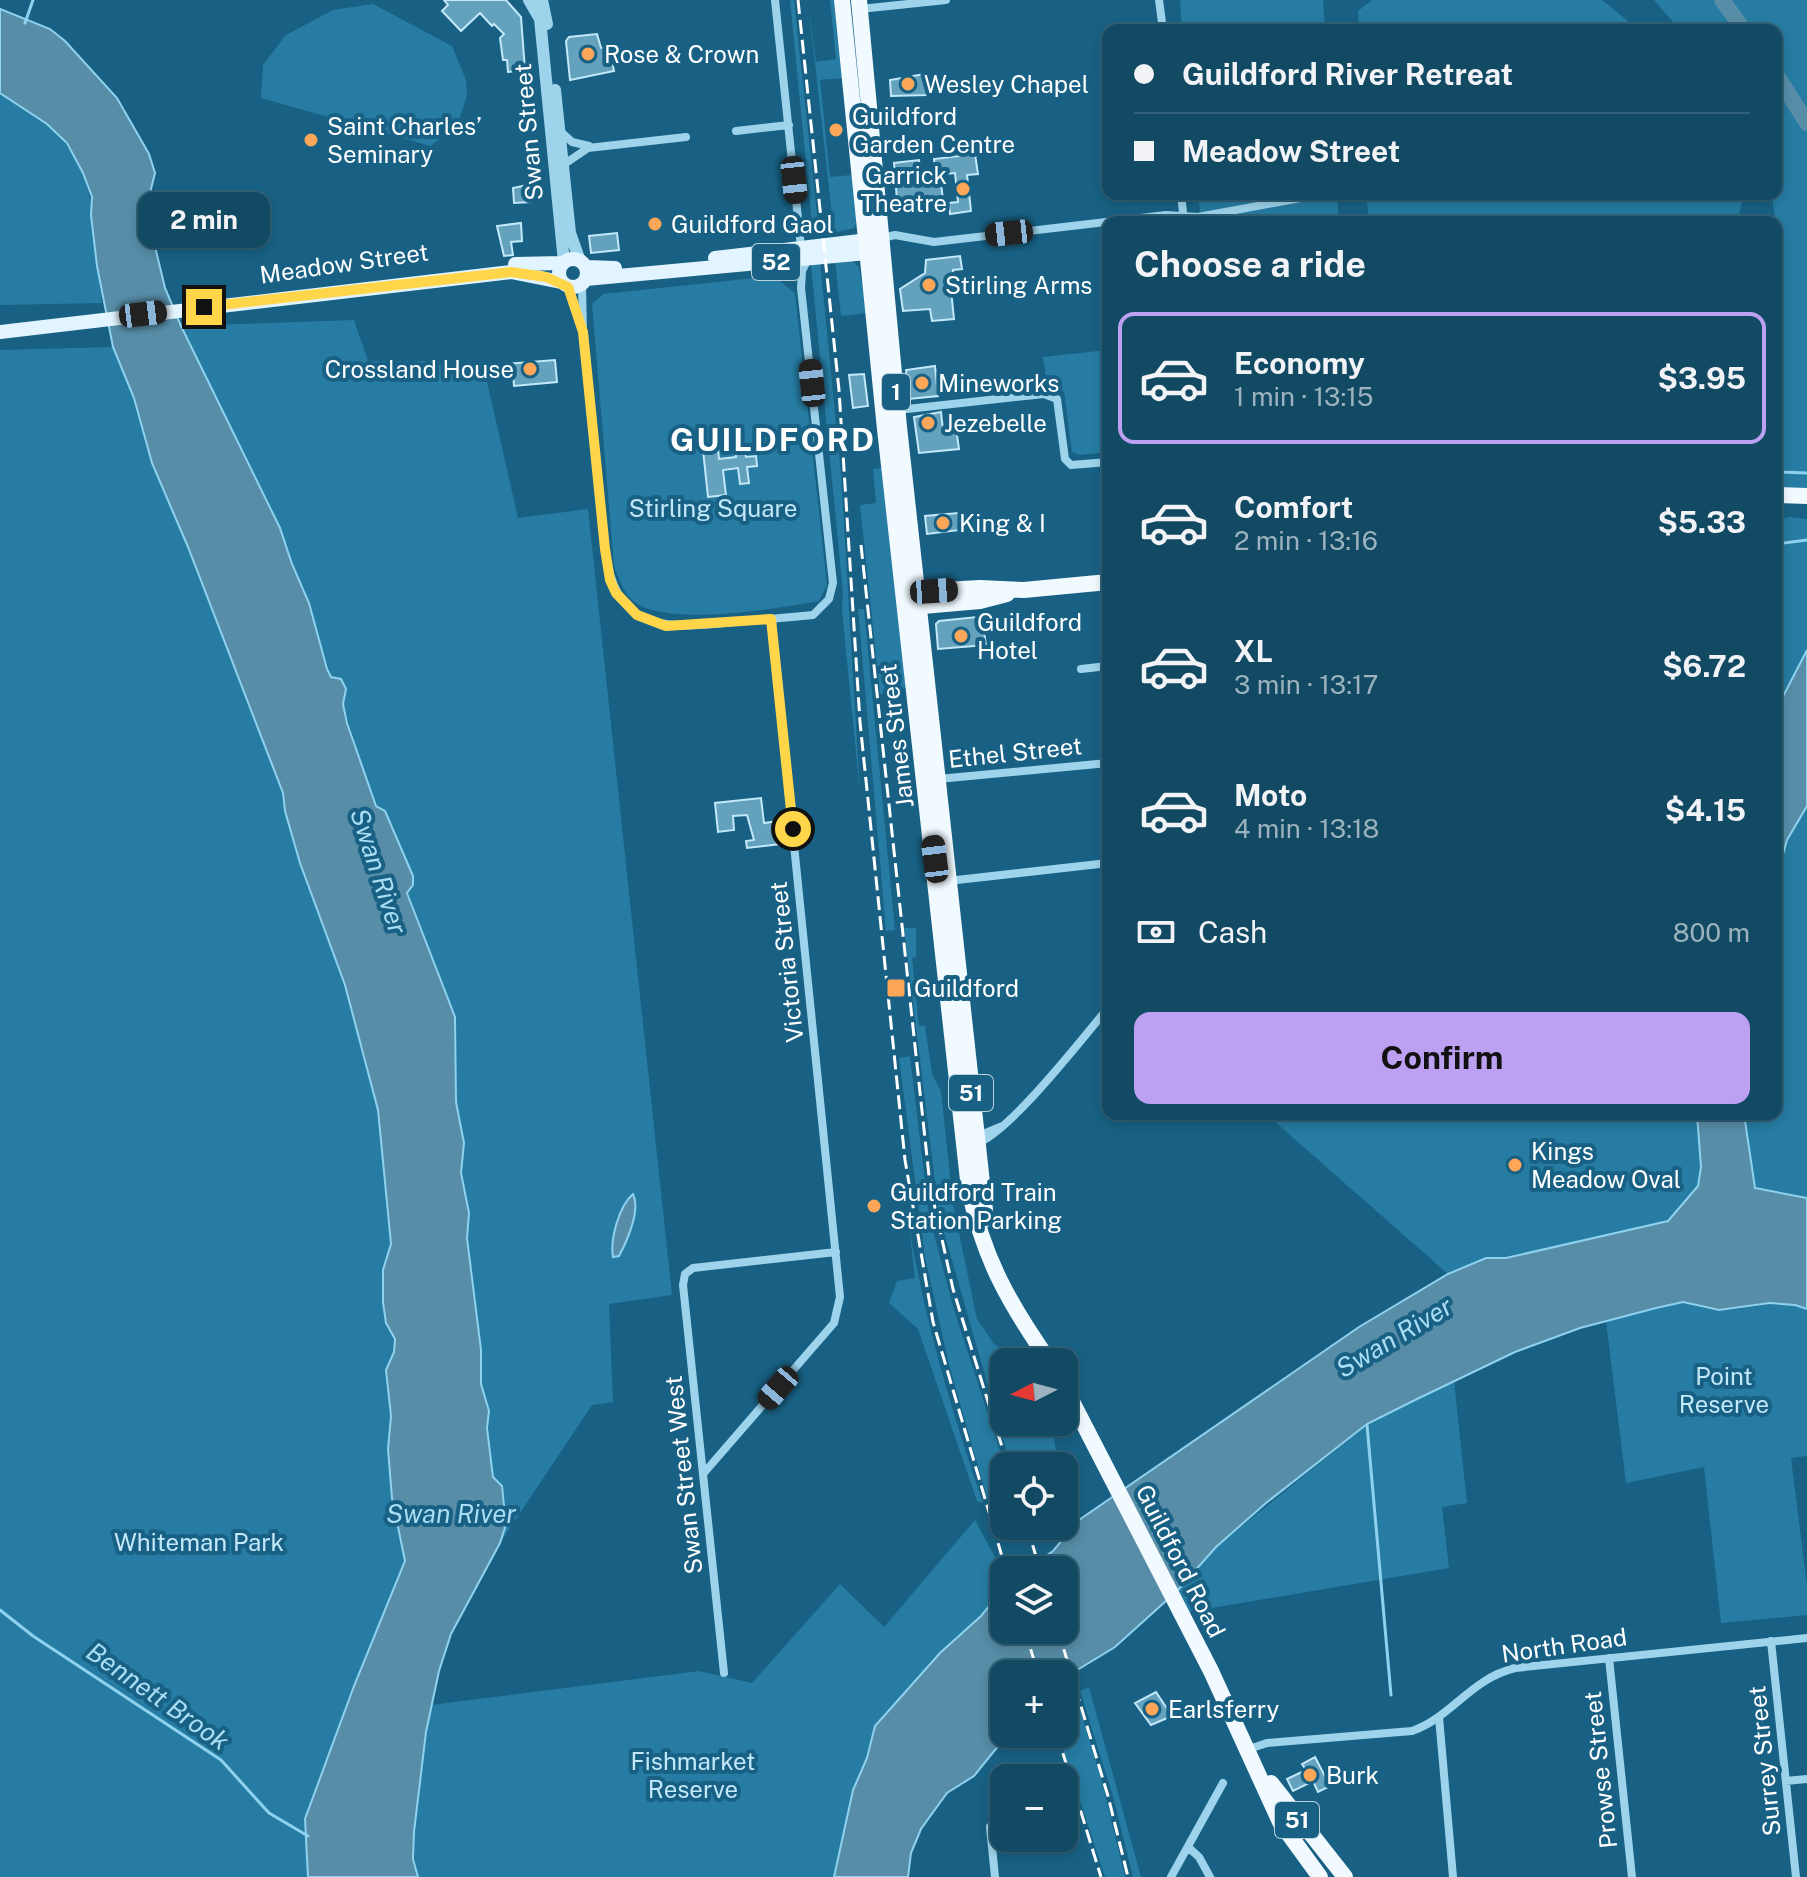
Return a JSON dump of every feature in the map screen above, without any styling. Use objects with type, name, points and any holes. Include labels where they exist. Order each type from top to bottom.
[{"type":"highway","name":"James Street","points":[[842,0],[875,246]]},
{"type":"highway","name":"James Street","points":[[859,5],[890,411],[932,780],[949,881],[964,1032],[969,1141]]},
{"type":"highway","points":[[1782,495],[1807,496]]},
{"type":"highway","points":[[911,599],[980,601],[1024,590],[1102,583]]},
{"type":"highway","name":"James Street","points":[[932,780],[938,898],[957,1091],[991,1247],[1009,1301],[1041,1348]]},
{"type":"highway","points":[[957,1091],[966,1081],[964,1032]]},
{"type":"highway","name":"Guildford Road","points":[[1078,1412],[1211,1671],[1280,1822],[1297,1850],[1320,1877]]},
{"type":"highway","name":"Guildford Road","points":[[1251,1754],[1297,1820],[1345,1877]]},
{"type":"main road","name":"Meadow Street","points":[[577,277],[608,269],[875,246]]},
{"type":"main road","name":"Meadow Street","points":[[204,307],[511,272],[577,277],[785,261],[804,253]]},
{"type":"main road","points":[[563,263],[559,271],[577,277]]},
{"type":"main road","name":"Meadow Street","points":[[204,307],[347,283],[514,264],[563,263]]},
{"type":"main road","name":"52","points":[[0,332],[204,307]]},
{"type":"street","name":"Swan Street","points":[[529,0],[540,19],[563,263]]},
{"type":"street","name":"Swan Street","points":[[542,0],[577,277],[607,565],[613,587],[624,604],[643,619],[666,626],[771,619]]},
{"type":"street","points":[[771,619],[816,612],[829,599],[833,583],[801,288],[804,253],[775,0]]},
{"type":"street","points":[[859,5],[946,0]]},
{"type":"street","points":[[1159,0],[1162,24]]},
{"type":"street","points":[[736,131],[789,125]]},
{"type":"street","points":[[559,130],[572,142],[598,146]]},
{"type":"street","points":[[563,165],[583,150],[598,146],[686,137]]},
{"type":"street","name":"Meadow Street","points":[[1203,216],[1290,200]]},
{"type":"street","name":"Meadow Street","points":[[875,246],[906,236],[922,242],[1102,222]]},
{"type":"street","points":[[785,261],[801,288]]},
{"type":"street","name":"Swan Street","points":[[577,277],[583,332]]},
{"type":"street","points":[[890,411],[1044,394],[1057,399],[1065,459],[1071,465],[1102,462]]},
{"type":"street","name":"Victoria Street","points":[[703,1474],[834,1323],[840,1297],[771,619]]},
{"type":"street","points":[[1081,669],[1102,667]]},
{"type":"street","name":"Ethel Street","points":[[932,780],[1102,764]]},
{"type":"street","points":[[938,898],[942,885],[949,881],[1102,864]]},
{"type":"street","points":[[969,1141],[1000,1127],[1057,1069],[1102,1015]]},
{"type":"street","name":"Swan Street West","points":[[724,1673],[683,1285],[685,1274],[693,1268],[836,1252]]},
{"type":"street","name":"North Road","points":[[1251,1754],[1267,1743],[1412,1731],[1439,1717],[1479,1682],[1504,1670],[1807,1638]]},
{"type":"street","name":"Surrey Street","points":[[1771,1641],[1796,1877]]},
{"type":"street","name":"Prowse Street","points":[[1609,1658],[1632,1877]]},
{"type":"street","points":[[1439,1717],[1453,1877]]},
{"type":"street","points":[[1786,1781],[1807,1779]]},
{"type":"street","points":[[1171,1877],[1223,1783]]},
{"type":"street","points":[[1188,1847],[1199,1857],[1210,1877]]},
{"type":"street","points":[[992,1852],[995,1877]]},
{"type":"green space","points":[[790,0],[794,0],[819,234],[813,234]]},
{"type":"green space","points":[[808,0],[816,62],[836,59],[830,0],[839,0],[857,221],[854,228],[834,233]],"holes":[[[843,78],[852,175],[830,177],[820,80]]]},
{"type":"green space","points":[[1180,0],[1323,0],[1325,24],[1182,24]]},
{"type":"green space","points":[[1372,0],[1602,0],[1632,24],[1359,24],[1358,11]]},
{"type":"green space","points":[[1654,0],[1807,0],[1807,489],[1782,487],[1782,216],[1775,216],[1772,200],[1782,200],[1782,24],[1675,24]]},
{"type":"green space","points":[[373,4],[452,46],[466,80],[467,95],[458,124],[431,146],[261,98],[263,65],[286,35],[333,10]]},
{"type":"green space","points":[[0,93],[51,127],[76,158],[84,176],[93,218],[102,303],[0,305]]},
{"type":"green space","points":[[1199,200],[1337,200],[1339,216],[1200,216]]},
{"type":"green space","points":[[1367,200],[1743,200],[1739,216],[1368,216]]},
{"type":"green space","points":[[835,260],[852,261],[859,267],[867,313],[841,316]]},
{"type":"green space","points":[[820,261],[841,474],[860,793],[811,265]]},
{"type":"green space","name":"Stirling Square","points":[[774,276],[795,293],[827,585],[819,601],[750,611],[693,615],[646,608],[628,596],[614,566],[592,304],[603,294]]},
{"type":"green space","points":[[354,320],[368,361],[427,361],[486,377],[518,518],[588,509],[672,1295],[609,1304],[613,1402],[592,1405],[500,1543],[506,1525],[505,1501],[502,1486],[493,1477],[487,1428],[489,1410],[481,1384],[481,1350],[467,1238],[469,1213],[461,1173],[464,1143],[456,1102],[455,1017],[368,786],[343,704],[327,669],[309,603],[280,528],[181,326]]},
{"type":"green space","name":"Whiteman Park","points":[[113,347],[134,398],[152,463],[188,547],[283,793],[300,863],[345,985],[378,1111],[391,1244],[383,1270],[386,1323],[395,1339],[394,1352],[386,1371],[391,1416],[388,1449],[392,1498],[405,1561],[343,1715],[313,1877],[0,1877],[0,350]]},
{"type":"green space","points":[[1102,351],[1102,453],[1080,455],[1072,452],[1064,392],[1047,384],[1043,357]]},
{"type":"green space","points":[[882,468],[906,688],[880,694],[860,505],[876,503],[873,469]]},
{"type":"green space","points":[[1782,519],[1807,519],[1807,650],[1782,698]]},
{"type":"green space","points":[[858,609],[864,609],[895,930],[886,931]]},
{"type":"green space","points":[[1807,806],[1807,1198],[1755,1188],[1745,1120],[1782,1120],[1782,858],[1787,840]]},
{"type":"green space","points":[[904,928],[916,928],[916,957],[912,958],[919,1026],[925,1026],[932,1074],[941,1091],[953,1204],[977,1319],[994,1344],[1001,1348],[990,1348],[990,1393],[939,1215]]},
{"type":"green space","points":[[910,1056],[929,1215],[954,1310],[990,1420],[990,1436],[995,1436],[1000,1452],[990,1452],[988,1501],[949,1365],[925,1257],[899,1058]]},
{"type":"green space","points":[[1273,1120],[1697,1120],[1701,1167],[1698,1186],[1668,1221],[1506,1258],[1486,1258],[1448,1274]]},
{"type":"green space","points":[[909,1226],[940,1366],[983,1503],[977,1501],[918,1329],[889,1303],[897,1281],[915,1278]]},
{"type":"green space","name":"Point Reserve","points":[[1683,1302],[1715,1310],[1774,1304],[1807,1309],[1807,1456],[1791,1458],[1807,1585],[1807,1615],[1721,1623],[1704,1467],[1626,1483],[1606,1321]]},
{"type":"green space","points":[[1454,1381],[1467,1503],[1442,1507],[1449,1568],[1188,1612],[1177,1591],[1216,1547],[1367,1425]]},
{"type":"green space","points":[[1002,1436],[1054,1436],[1056,1452],[1007,1452]]},
{"type":"green space","name":"Fishmarket Reserve","points":[[975,1520],[994,1556],[990,1556],[990,1605],[940,1653],[875,1726],[867,1758],[853,1790],[834,1877],[418,1877],[415,1815],[431,1705],[699,1671],[752,1683],[840,1584],[884,1627]]},
{"type":"green space","points":[[1089,1687],[1141,1877],[1133,1877],[1113,1796],[1080,1691]]},
{"type":"green space","points":[[1078,1702],[1125,1877],[1105,1877],[1078,1795],[1078,1764],[1068,1764],[1063,1748],[1078,1748]]},
{"type":"water","name":"Swan River","points":[[0,9],[50,29],[65,41],[117,98],[149,154],[155,173],[146,209],[165,288],[280,528],[309,603],[327,669],[331,677],[341,679],[346,689],[343,704],[347,723],[376,806],[385,811],[413,876],[413,885],[407,893],[455,1017],[456,1102],[464,1143],[461,1173],[469,1213],[467,1238],[481,1350],[481,1384],[489,1411],[487,1428],[493,1477],[502,1486],[506,1525],[500,1543],[451,1634],[439,1671],[426,1732],[414,1832],[413,1859],[418,1877],[308,1877],[305,1819],[405,1561],[392,1498],[388,1449],[391,1416],[386,1370],[394,1352],[395,1339],[386,1323],[383,1302],[383,1270],[391,1244],[378,1110],[345,985],[300,863],[283,793],[188,547],[152,463],[134,398],[113,347],[97,266],[92,197],[67,143],[47,124],[0,93]]},
{"type":"water","points":[[1807,650],[1807,806],[1787,840],[1782,858],[1782,698]]},
{"type":"water","name":"Swan River","points":[[1697,1120],[1745,1120],[1755,1188],[1807,1198],[1807,1309],[1770,1303],[1719,1310],[1683,1302],[1656,1308],[1580,1328],[1515,1352],[1367,1424],[1266,1503],[1216,1547],[1177,1591],[1115,1647],[1078,1669],[1078,1660],[990,1660],[990,1748],[997,1748],[974,1776],[947,1793],[921,1829],[911,1853],[908,1877],[834,1877],[853,1790],[867,1758],[875,1726],[940,1653],[990,1605],[990,1644],[1078,1644],[1078,1556],[1046,1556],[1062,1540],[1078,1540],[1079,1520],[1359,1327],[1448,1274],[1486,1258],[1506,1258],[1668,1221],[1698,1186],[1701,1167]]},
{"type":"water","points":[[633,1194],[635,1208],[632,1225],[619,1256],[613,1257],[617,1223]]},
{"type":"building","points":[[444,0],[506,0],[521,17],[525,70],[508,72],[500,38],[504,34],[494,24],[492,26],[480,13],[461,31],[442,11],[448,5]]},
{"type":"building","name":"Rose & Crown","points":[[597,34],[601,48],[609,47],[614,71],[570,80],[566,41],[569,37]]},
{"type":"building","name":"Wesley Chapel","points":[[925,74],[927,95],[891,96],[890,80]]},
{"type":"building","name":"Garrick Theatre","points":[[975,154],[978,174],[967,175],[971,211],[950,214],[949,203],[958,202],[955,173],[936,175],[934,159]]},
{"type":"building","points":[[919,160],[922,185],[941,183],[944,208],[898,213],[894,163]]},
{"type":"building","points":[[532,184],[531,202],[514,203],[513,188]]},
{"type":"building","points":[[521,223],[522,241],[511,242],[513,255],[504,256],[497,226]]},
{"type":"building","points":[[617,233],[619,250],[591,253],[589,236]]},
{"type":"building","name":"Stirling Arms","points":[[960,256],[962,269],[953,270],[954,280],[950,280],[954,319],[932,321],[930,309],[903,311],[900,289],[925,273],[926,260]]},
{"type":"building","name":"Crossland House","points":[[555,360],[557,382],[514,386],[513,374],[505,375],[504,364]]},
{"type":"building","name":"Mineworks","points":[[935,366],[938,396],[909,399],[906,370]]},
{"type":"building","points":[[864,374],[868,406],[853,408],[849,375]]},
{"type":"building","points":[[941,412],[943,430],[956,428],[959,449],[919,453],[914,417]]},
{"type":"building","points":[[744,448],[746,457],[756,456],[757,466],[747,467],[749,483],[740,484],[738,468],[723,470],[726,495],[708,497],[703,450],[718,449],[719,459],[736,457],[735,449]]},
{"type":"building","name":"King & I","points":[[958,513],[960,530],[927,534],[925,516]]},
{"type":"building","name":"Guildford Hotel","points":[[977,617],[978,626],[983,625],[986,645],[938,649],[936,624],[939,621]]},
{"type":"building","points":[[761,798],[764,823],[778,821],[780,844],[747,848],[746,841],[754,840],[747,815],[733,816],[734,830],[718,832],[715,803]]},
{"type":"building","name":"Earlsferry","points":[[1156,1692],[1172,1716],[1151,1725],[1135,1703]]},
{"type":"building","name":"Burk","points":[[1315,1757],[1330,1786],[1318,1792],[1313,1781],[1293,1791],[1287,1779],[1306,1770],[1302,1764]]},
{"type":"waterway","points":[[25,23],[33,0]]},
{"type":"waterway","points":[[1722,0],[1740,24]]},
{"type":"waterway","points":[[1782,83],[1807,123]]},
{"type":"waterway","points":[[1782,472],[1807,473]]},
{"type":"waterway","points":[[1782,543],[1807,540]]},
{"type":"waterway","points":[[1367,1425],[1391,1695]]},
{"type":"waterway","name":"Bennett Brook","points":[[0,1610],[33,1636],[221,1760],[269,1813],[308,1836]]},
{"type":"railway","points":[[798,0],[839,390],[860,722],[905,1160],[933,1322],[1002,1556]]},
{"type":"railway","points":[[861,545],[930,1185],[953,1289],[1004,1452]]},
{"type":"railway","points":[[1031,1540],[1036,1556]]},
{"type":"railway","points":[[1029,1644],[1034,1660]]},
{"type":"railway","points":[[1062,1644],[1108,1796],[1128,1877]]},
{"type":"railway","points":[[1061,1748],[1101,1877]]},
{"type":"place","name":"Rose & Crown","points":[[588,54]]},
{"type":"place","name":"Wesley Chapel","points":[[908,84]]},
{"type":"place","name":"Guildford Garden Centre","points":[[836,130]]},
{"type":"place","name":"Saint Charles’ Seminary","points":[[311,140]]},
{"type":"place","name":"Garrick Theatre","points":[[963,189]]},
{"type":"place","name":"Guildford Gaol","points":[[655,224]]},
{"type":"place","name":"Stirling Arms","points":[[929,285]]},
{"type":"place","name":"Crossland House","points":[[530,369]]},
{"type":"place","name":"Mineworks","points":[[922,383]]},
{"type":"place","name":"Jezebelle","points":[[928,423]]},
{"type":"place","name":"King & I","points":[[943,523]]},
{"type":"place","name":"Guildford Hotel","points":[[961,636]]},
{"type":"place","name":"Guildford","points":[[896,988]]},
{"type":"place","name":"Kings Meadow Oval","points":[[1515,1165]]},
{"type":"place","name":"Guildford Train Station Parking","points":[[874,1206]]},
{"type":"place","name":"Earlsferry","points":[[1152,1709]]},
{"type":"place","name":"Burk","points":[[1310,1775]]},
{"type":"district","name":"GUILDFORD","points":[[773,439]]},
{"type":"route","points":[[204,307],[511,272],[546,277],[568,287],[583,332],[610,580],[624,604],[637,615],[666,626],[682,628],[771,619],[793,829]]}]
